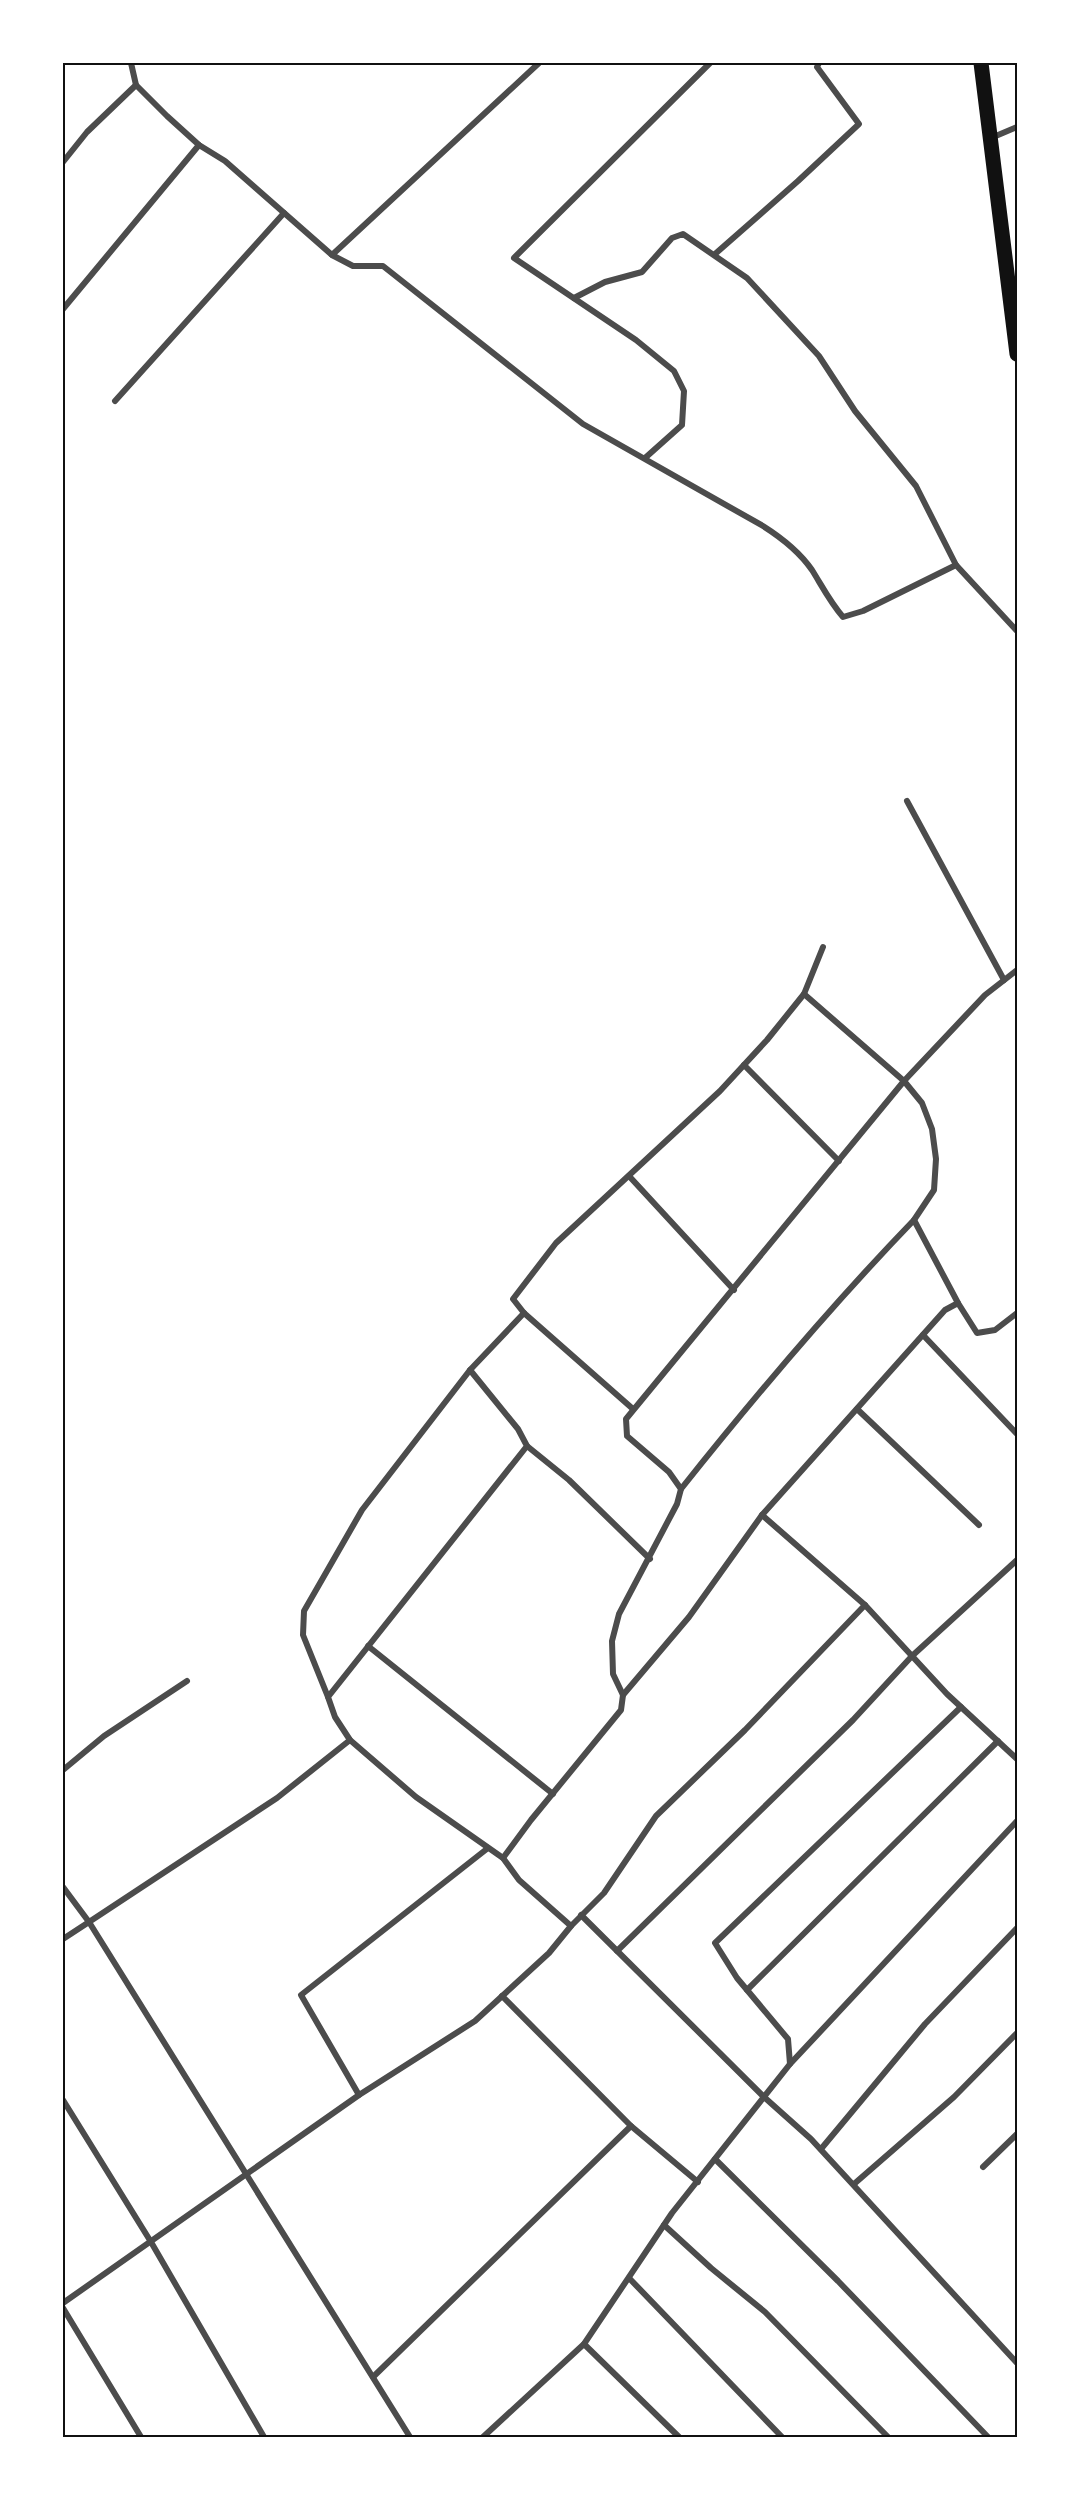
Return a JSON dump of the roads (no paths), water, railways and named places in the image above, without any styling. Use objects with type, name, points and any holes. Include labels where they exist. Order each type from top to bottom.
[{"type":"main road","points":[[981,63],[1017,354]]},
{"type":"street","points":[[130,63],[136,85],[199,145],[225,161],[333,255],[353,266],[383,266],[583,424],[787,542],[811,568],[832,604],[843,616],[863,611],[956,565]]},
{"type":"street","points":[[333,255],[539,63]]},
{"type":"street","points":[[645,458],[682,425],[684,391],[674,371],[636,340],[514,258],[710,63]]},
{"type":"street","points":[[715,254],[798,182],[859,124],[817,67],[819,63]]},
{"type":"street","points":[[63,162],[87,132],[136,85]]},
{"type":"street","points":[[990,139],[1017,127]]},
{"type":"street","points":[[63,309],[199,145]]},
{"type":"street","points":[[115,401],[284,213]]},
{"type":"street","points":[[574,298],[605,282],[642,272],[662,247],[672,238],[683,234],[747,278],[819,356],[855,411],[916,486],[956,565],[1017,631]]},
{"type":"street","points":[[907,801],[1004,980]]},
{"type":"street","points":[[633,1408],[524,1313],[513,1299],[556,1243],[720,1092],[744,1065],[804,994],[823,947]]},
{"type":"street","points":[[681,1489],[669,1472],[627,1436],[626,1419],[633,1408],[734,1290],[904,1081],[985,995],[1017,970]]},
{"type":"street","points":[[623,1695],[613,1674],[612,1641],[619,1614],[650,1560],[677,1504],[681,1489],[746,1407],[843,1294],[914,1220],[934,1190],[936,1159],[932,1130],[922,1102],[904,1081],[804,994]]},
{"type":"street","points":[[744,1065],[839,1161]]},
{"type":"street","points":[[629,1176],[734,1290]]},
{"type":"street","points":[[914,1220],[958,1303],[977,1333],[995,1330],[1017,1313]]},
{"type":"street","points":[[503,1858],[621,1710],[623,1695],[689,1617],[762,1515],[945,1310],[958,1303]]},
{"type":"street","points":[[524,1313],[470,1370],[362,1510],[304,1611],[303,1635],[335,1717],[350,1740],[416,1797],[503,1858],[519,1880],[571,1926]]},
{"type":"street","points":[[923,1335],[1017,1434]]},
{"type":"street","points":[[470,1370],[518,1429],[527,1446],[569,1480],[650,1560]]},
{"type":"street","points":[[857,1409],[979,1525]]},
{"type":"street","points":[[328,1696],[527,1446]]},
{"type":"street","points":[[762,1515],[865,1605],[961,1707],[1017,1759]]},
{"type":"street","points":[[617,1951],[853,1720],[912,1656],[1017,1560]]},
{"type":"street","points":[[63,2303],[359,2095],[475,2021],[549,1953],[571,1926],[604,1893],[656,1816],[745,1730],[865,1605]]},
{"type":"street","points":[[368,1646],[553,1794]]},
{"type":"street","points":[[63,1770],[105,1736],[187,1681]]},
{"type":"street","points":[[790,2064],[788,2039],[747,1990],[716,1943],[961,1707]]},
{"type":"street","points":[[63,1939],[277,1798],[350,1740]]},
{"type":"street","points":[[747,1990],[998,1741]]},
{"type":"street","points":[[483,2437],[584,2344],[664,2225],[790,2064],[1017,1821]]},
{"type":"street","points":[[359,2095],[301,1995],[488,1848]]},
{"type":"street","points":[[63,1887],[89,1922],[410,2437]]},
{"type":"street","points":[[581,1916],[764,2097],[820,2149],[1017,2363]]},
{"type":"street","points":[[820,2149],[925,2024],[1017,1928]]},
{"type":"street","points":[[502,1996],[632,2126],[698,2182]]},
{"type":"street","points":[[854,2184],[954,2097],[1017,2033]]},
{"type":"street","points":[[63,2100],[151,2242],[264,2437]]},
{"type":"street","points":[[373,2377],[632,2126]]},
{"type":"street","points":[[983,2167],[1017,2134]]},
{"type":"street","points":[[715,2159],[988,2437]]},
{"type":"street","points":[[664,2225],[711,2268],[765,2312],[866,2412],[888,2437]]},
{"type":"street","points":[[629,2277],[782,2437]]},
{"type":"street","points":[[63,2308],[141,2437]]},
{"type":"street","points":[[584,2344],[679,2437]]}]
